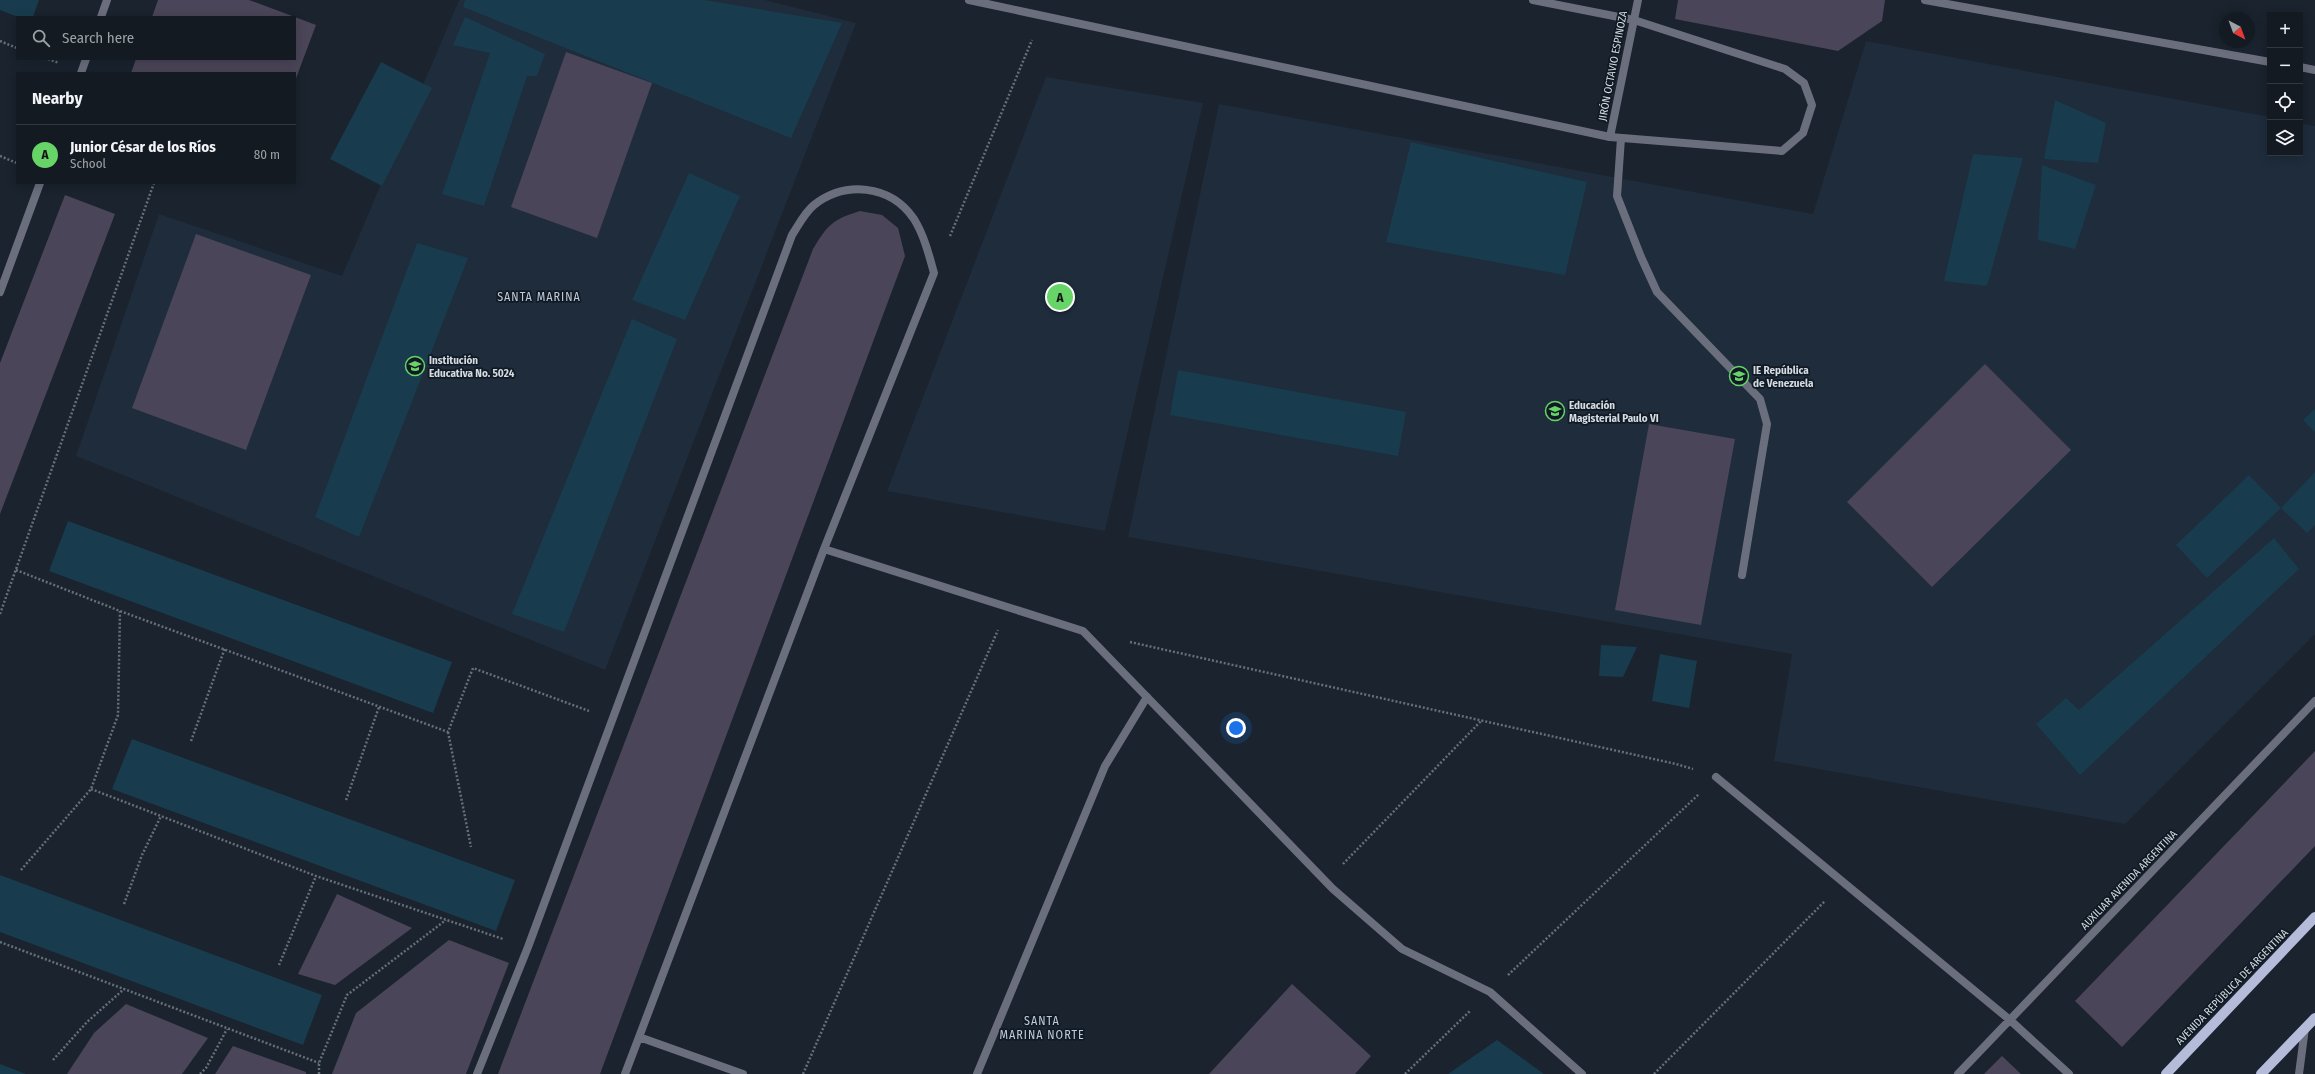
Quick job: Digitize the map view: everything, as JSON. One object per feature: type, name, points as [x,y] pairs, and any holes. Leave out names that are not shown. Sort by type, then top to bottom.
[{"type":"main road","name":"AVENIDA REPÚBLICA DE ARGENTINA","points":[[2166,1074],[2315,918]]},
{"type":"main road","points":[[2261,1074],[2315,1018]]},
{"type":"street","points":[[101,16],[107,0]]},
{"type":"street","points":[[969,0],[1610,137],[1782,151],[1803,133],[1812,105],[1804,83],[1785,69],[1634,20],[1533,0]]},
{"type":"street","name":"JIRÓN OCTAVIO ESPINOZA","points":[[1610,137],[1638,0]]},
{"type":"street","points":[[1925,0],[2267,61]]},
{"type":"street","points":[[81,72],[86,60]]},
{"type":"street","points":[[2303,68],[2315,70]]},
{"type":"street","points":[[1621,138],[1617,196],[1640,257],[1657,292],[1760,399],[1767,424],[1742,575]]},
{"type":"street","points":[[0,292],[40,184]]},
{"type":"street","points":[[477,1074],[528,947],[792,235],[812,206],[840,190],[868,188],[896,201],[913,218],[924,239],[934,273],[824,549],[625,1074]]},
{"type":"street","points":[[824,549],[1083,631],[1326,881],[1402,949],[1490,992],[1582,1074]]},
{"type":"street","points":[[977,1074],[1105,766],[1147,697]]},
{"type":"street","name":"AUXILIAR AVENIDA ARGENTINA","points":[[1958,1074],[2315,701]]},
{"type":"street","points":[[1716,778],[2010,1020],[2069,1074]]},
{"type":"street","points":[[2299,1074],[2306,1028]]},
{"type":"street","points":[[639,1037],[743,1074]]},
{"type":"path","points":[[934,273],[1042,16]]},
{"type":"path","points":[[0,41],[16,48]]},
{"type":"path","points":[[51,60],[59,63]]},
{"type":"path","points":[[0,156],[16,163]]},
{"type":"path","points":[[0,614],[154,184]]},
{"type":"path","points":[[16,570],[120,611],[225,648],[378,707],[448,732]]},
{"type":"path","points":[[803,1074],[1008,607]]},
{"type":"path","points":[[21,870],[91,789],[118,715],[120,611]]},
{"type":"path","points":[[1129,641],[1676,764],[1716,778],[1405,1074]]},
{"type":"path","points":[[191,741],[225,648]]},
{"type":"path","points":[[471,847],[448,732],[473,668],[613,720]]},
{"type":"path","points":[[346,800],[378,707]]},
{"type":"path","points":[[1326,881],[1481,720]]},
{"type":"path","points":[[91,789],[316,876],[528,947]]},
{"type":"path","points":[[124,904],[142,855],[161,816]]},
{"type":"path","points":[[279,965],[316,876]]},
{"type":"path","points":[[1654,1074],[1844,882]]},
{"type":"path","points":[[319,1074],[319,1063],[347,995],[446,920]]},
{"type":"path","points":[[0,942],[319,1063]]},
{"type":"path","points":[[53,1060],[87,1022],[124,989]]},
{"type":"path","points":[[200,1074],[206,1068],[227,1029]]},
{"type":"shaded area","points":[[158,0],[249,0],[292,16],[152,16]]},
{"type":"shaded area","name":"Institución Educativa No. 5024","points":[[459,0],[765,0],[856,23],[605,670],[76,456],[159,214],[342,276]]},
{"type":"shaded area","points":[[1678,0],[1885,0],[1882,21],[1838,51],[1675,19]]},
{"type":"shaded area","points":[[296,17],[316,25],[296,78],[296,72],[131,72],[136,60],[296,60]]},
{"type":"shaded area","name":"IE República de Venezuela","points":[[1866,41],[2267,116],[2267,156],[2303,156],[2303,124],[2315,126],[2315,634],[2125,824],[1774,761],[1792,654],[1128,537],[1219,104],[1813,214]]},
{"type":"shaded area","points":[[566,52],[652,83],[597,238],[511,207]]},
{"type":"shaded area","points":[[1046,77],[1203,103],[1105,531],[887,491]]},
{"type":"shaded area","points":[[65,195],[115,214],[0,514],[0,363]]},
{"type":"shaded area","points":[[860,211],[882,215],[898,228],[905,256],[600,1074],[498,1074],[813,249],[831,224],[843,217]]},
{"type":"shaded area","points":[[196,234],[311,275],[246,450],[132,408]]},
{"type":"shaded area","points":[[1985,364],[2071,450],[1932,587],[1847,502]]},
{"type":"shaded area","points":[[1649,424],[1735,439],[1701,625],[1615,610]]},
{"type":"shaded area","points":[[2315,751],[2315,846],[2122,1047],[2075,1001]]},
{"type":"shaded area","points":[[337,894],[412,928],[335,985],[298,974]]},
{"type":"shaded area","points":[[449,940],[509,963],[466,1074],[332,1074],[356,1013]]},
{"type":"shaded area","points":[[1292,984],[1371,1056],[1355,1074],[1209,1074]]},
{"type":"shaded area","points":[[126,1004],[208,1038],[182,1074],[67,1074],[94,1033]]},
{"type":"shaded area","points":[[233,1046],[306,1072],[306,1074],[215,1074]]},
{"type":"shaded area","points":[[2002,1056],[2021,1074],[1984,1074]]},
{"type":"building","points":[[0,0],[39,0],[33,16],[16,16],[0,10]]},
{"type":"building","points":[[465,0],[704,0],[842,23],[791,138],[463,7]]},
{"type":"building","points":[[465,17],[545,54],[537,76],[527,76],[484,206],[442,194],[490,53],[453,45]]},
{"type":"building","points":[[381,62],[432,88],[382,186],[330,159]]},
{"type":"building","points":[[2055,100],[2106,123],[2098,163],[2044,159]]},
{"type":"building","points":[[1411,142],[1587,182],[1565,275],[1386,242]]},
{"type":"building","points":[[1973,154],[2023,158],[1987,286],[1944,281]]},
{"type":"building","points":[[2042,165],[2096,185],[2075,249],[2038,240]]},
{"type":"building","points":[[689,173],[740,196],[685,320],[632,300]]},
{"type":"building","points":[[417,243],[468,258],[359,537],[315,517]]},
{"type":"building","points":[[632,319],[677,339],[564,632],[512,614]]},
{"type":"building","points":[[1178,370],[1406,412],[1398,456],[1170,415]]},
{"type":"building","points":[[2315,409],[2315,432],[2303,420]]},
{"type":"building","points":[[2315,472],[2315,525],[2307,533],[2281,508]]},
{"type":"building","points":[[2249,475],[2281,508],[2207,578],[2176,545]]},
{"type":"building","points":[[68,521],[452,662],[433,713],[49,571]]},
{"type":"building","points":[[2274,538],[2299,569],[2080,775],[2036,724],[2066,698],[2079,710]]},
{"type":"building","points":[[1601,645],[1637,647],[1623,677],[1599,676]]},
{"type":"building","points":[[1660,654],[1697,661],[1689,708],[1652,701]]},
{"type":"building","points":[[132,739],[515,880],[496,931],[112,789]]},
{"type":"building","points":[[0,875],[322,995],[303,1045],[0,932]]},
{"type":"building","points":[[1497,1040],[1544,1074],[1448,1074]]},
{"type":"building","points":[[0,1064],[26,1074],[0,1074]]},
{"type":"place","name":"Junior César de los Ríos","points":[[1060,297]]},
{"type":"place","name":"Institución Educativa No. 5024","points":[[415,366]]},
{"type":"place","name":"IE República de Venezuela","points":[[1739,376]]},
{"type":"place","name":"Educación Magisterial Paulo VI","points":[[1555,411]]},
{"type":"district","name":"SANTA MARINA","points":[[539,297]]},
{"type":"district","name":"SANTA MARINA NORTE","points":[[1042,1028]]}]
